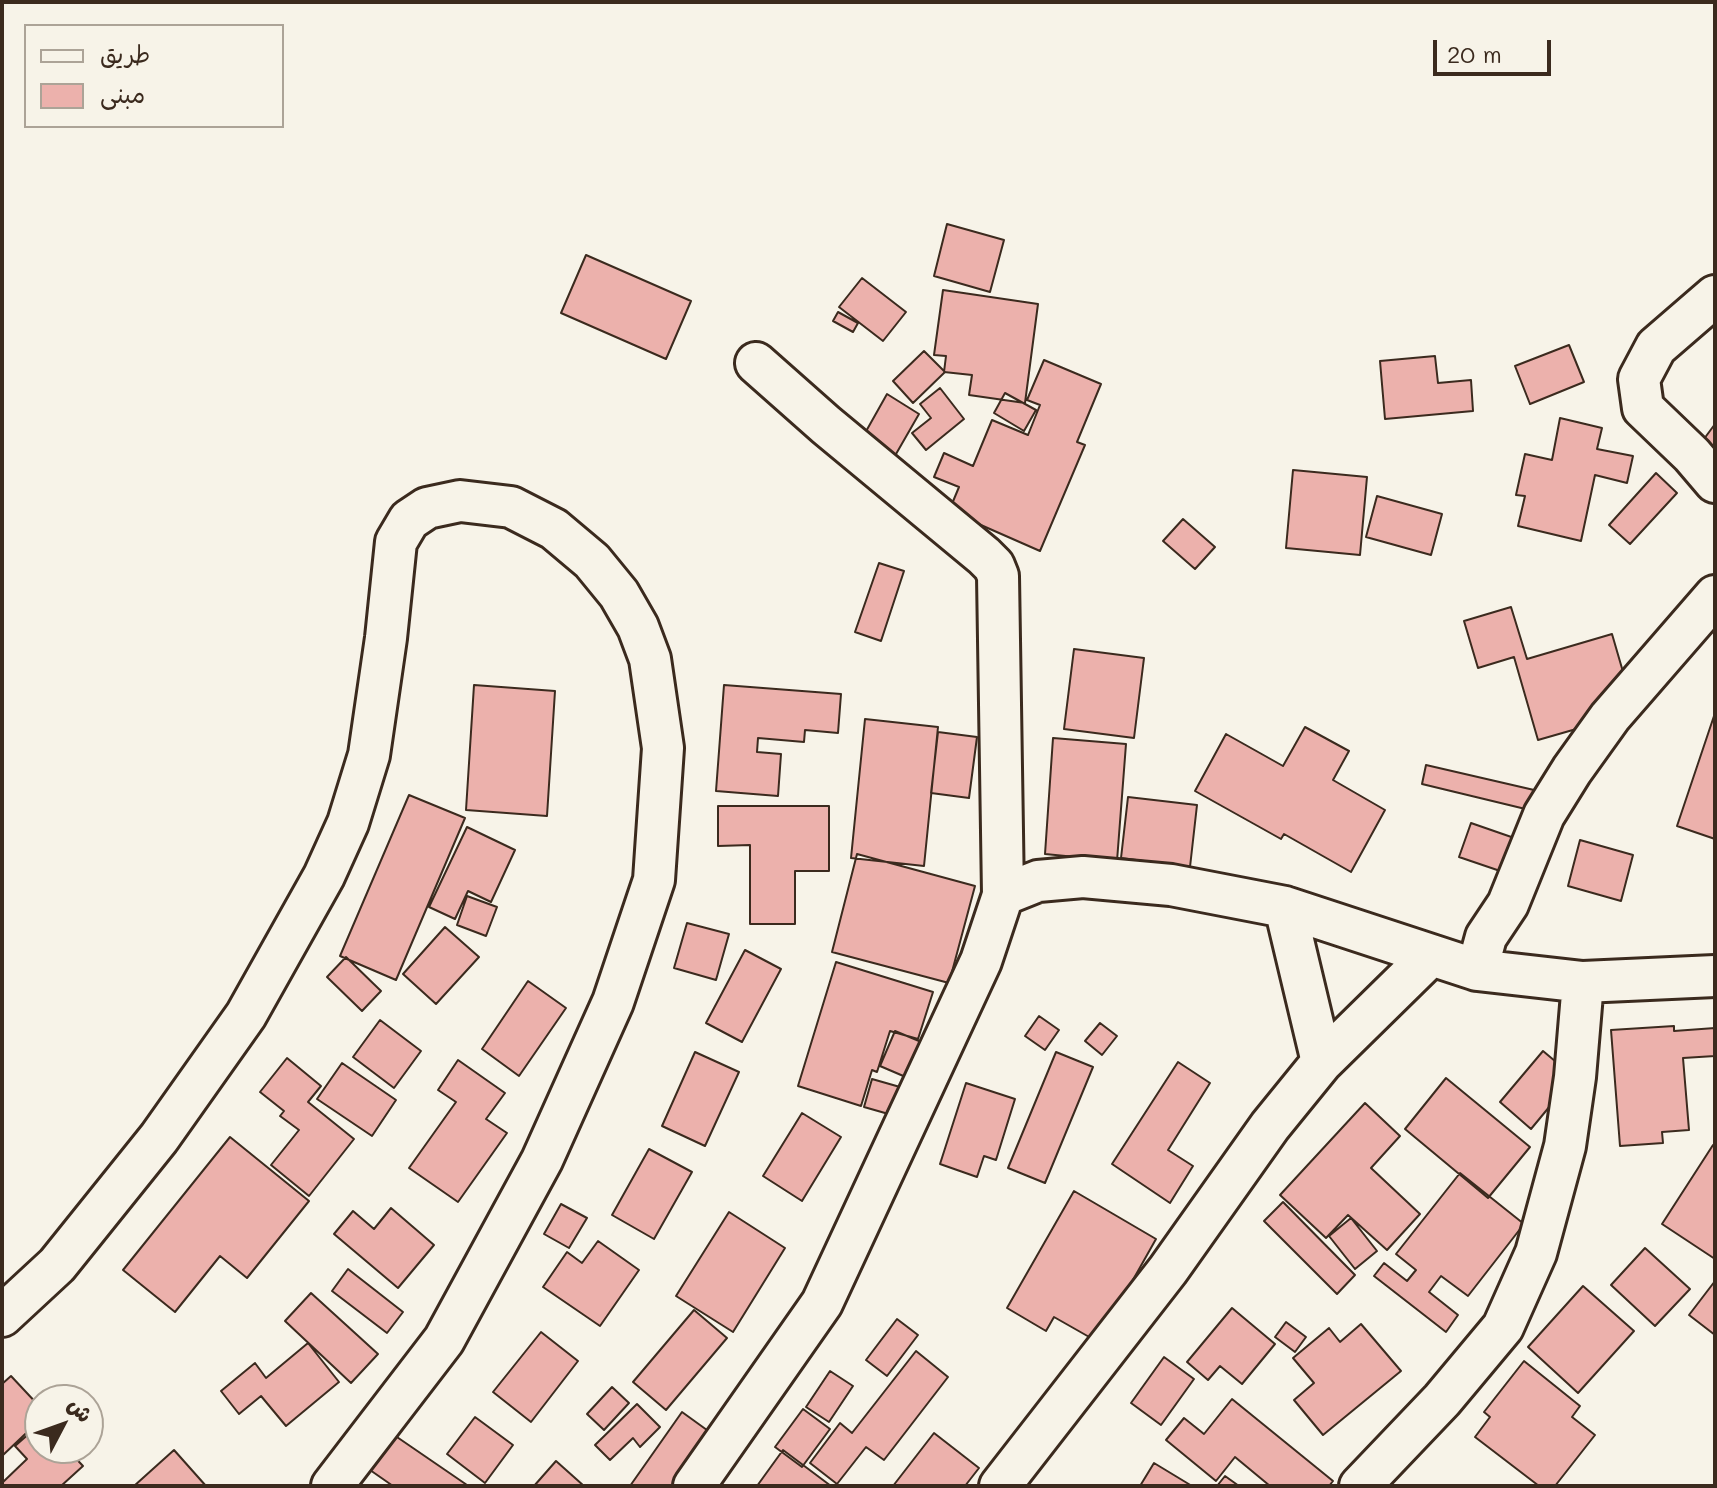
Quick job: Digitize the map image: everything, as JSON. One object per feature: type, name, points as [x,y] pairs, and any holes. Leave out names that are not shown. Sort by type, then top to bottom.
[{"type":"street","points":[[1715,296],[1656,347],[1639,379],[1643,408],[1715,482]]},
{"type":"street","points":[[694,1486],[822,1303],[981,961],[1003,895],[998,576],[994,566],[756,363]]},
{"type":"street","points":[[2,1316],[57,1265],[159,1138],[246,1015],[324,876],[348,823],[369,755],[396,542],[409,520],[427,508],[460,501],[511,507],[554,529],[592,561],[619,594],[638,627],[650,659],[663,748],[654,880],[613,1002],[542,1160],[444,1340],[332,1486]]},
{"type":"street","points":[[1477,970],[1486,937],[1508,904],[1544,815],[1572,770],[1610,717],[1715,596]]},
{"type":"street","points":[[1003,895],[1038,881],[1083,877],[1171,885],[1285,907],[1477,970],[1583,982],[1715,976]]},
{"type":"street","points":[[1285,907],[1322,1062]]},
{"type":"street","points":[[1000,1486],[1168,1270],[1270,1126],[1322,1062],[1431,955]]},
{"type":"street","points":[[1360,1486],[1442,1400],[1503,1327],[1536,1253],[1565,1146],[1575,1077],[1583,982]]},
{"type":"building","points":[[947,224],[1004,240],[990,292],[934,276]]},
{"type":"building","points":[[586,255],[691,301],[666,359],[561,313]]},
{"type":"building","points":[[862,278],[906,312],[883,341],[839,307]]},
{"type":"building","points":[[943,290],[1038,304],[1025,403],[969,395],[972,375],[944,372],[946,356],[934,355]]},
{"type":"building","points":[[838,312],[858,323],[853,332],[833,321]]},
{"type":"building","points":[[1569,345],[1584,382],[1530,404],[1515,366]]},
{"type":"building","points":[[924,351],[945,372],[913,403],[893,381]]},
{"type":"building","points":[[1435,356],[1438,383],[1471,380],[1473,411],[1385,419],[1380,361]]},
{"type":"building","points":[[1044,360],[1101,384],[1077,442],[1085,445],[1040,551],[949,511],[959,487],[934,477],[944,453],[973,466],[992,420],[1028,435],[1040,405],[1027,400]]},
{"type":"building","points":[[940,388],[964,419],[926,450],[912,433],[931,418],[920,404]]},
{"type":"building","points":[[1005,393],[1036,410],[1024,431],[994,413]]},
{"type":"building","points":[[887,394],[919,414],[892,461],[860,442]]},
{"type":"building","points":[[1560,418],[1602,428],[1597,449],[1633,456],[1627,483],[1595,475],[1581,541],[1518,526],[1525,496],[1516,495],[1525,454],[1552,460]]},
{"type":"building","points":[[1715,424],[1715,483],[1687,462]]},
{"type":"building","points":[[1293,470],[1367,477],[1360,555],[1286,548]]},
{"type":"building","points":[[1656,473],[1677,493],[1630,544],[1609,525]]},
{"type":"building","points":[[1377,496],[1442,514],[1431,555],[1366,537]]},
{"type":"building","points":[[1183,519],[1215,547],[1195,569],[1163,541]]},
{"type":"building","points":[[879,563],[904,571],[881,641],[855,632]]},
{"type":"building","points":[[1511,607],[1527,659],[1612,634],[1628,689],[1618,717],[1538,740],[1514,657],[1478,668],[1464,621]]},
{"type":"building","points":[[1074,649],[1144,658],[1134,738],[1064,729]]},
{"type":"building","points":[[474,685],[555,691],[547,816],[466,810]]},
{"type":"building","points":[[724,685],[841,694],[838,733],[805,730],[804,742],[758,738],[757,752],[781,754],[778,796],[716,791]]},
{"type":"building","points":[[1715,713],[1715,839],[1677,826]]},
{"type":"building","points":[[865,719],[938,727],[924,866],[851,858]]},
{"type":"building","points":[[1305,727],[1349,751],[1333,780],[1385,810],[1351,872],[1284,834],[1281,839],[1195,791],[1226,734],[1283,766]]},
{"type":"building","points":[[938,732],[977,737],[969,798],[931,793]]},
{"type":"building","points":[[1053,738],[1126,744],[1117,861],[1045,854]]},
{"type":"building","points":[[1426,765],[1547,793],[1542,813],[1422,784]]},
{"type":"building","points":[[409,795],[465,818],[396,980],[340,956]]},
{"type":"building","points":[[1128,797],[1197,805],[1190,867],[1121,858]]},
{"type":"building","points":[[718,806],[829,806],[829,871],[795,871],[795,924],[750,924],[750,845],[718,846]]},
{"type":"building","points":[[1471,823],[1520,840],[1509,874],[1459,857]]},
{"type":"building","points":[[467,827],[515,850],[491,902],[468,891],[455,919],[429,907]]},
{"type":"building","points":[[1580,840],[1633,855],[1621,901],[1568,886]]},
{"type":"building","points":[[857,854],[975,886],[949,983],[832,952]]},
{"type":"building","points":[[467,896],[497,907],[486,936],[457,925]]},
{"type":"building","points":[[687,923],[729,934],[716,980],[674,968]]},
{"type":"building","points":[[445,927],[479,957],[436,1004],[403,974]]},
{"type":"building","points":[[745,950],[781,969],[742,1042],[706,1023]]},
{"type":"building","points":[[346,957],[381,991],[362,1011],[327,977]]},
{"type":"building","points":[[836,962],[933,992],[918,1039],[890,1031],[877,1072],[872,1070],[861,1106],[798,1086]]},
{"type":"building","points":[[528,981],[566,1008],[519,1076],[482,1049]]},
{"type":"building","points":[[1039,1016],[1059,1030],[1045,1050],[1025,1036]]},
{"type":"building","points":[[380,1020],[421,1051],[394,1088],[353,1057]]},
{"type":"building","points":[[1100,1023],[1117,1036],[1102,1055],[1085,1041]]},
{"type":"building","points":[[1674,1026],[1674,1031],[1715,1028],[1715,1056],[1683,1058],[1689,1130],[1662,1132],[1663,1143],[1620,1146],[1611,1030]]},
{"type":"building","points":[[895,1031],[931,1046],[915,1081],[880,1066]]},
{"type":"building","points":[[1543,1051],[1574,1077],[1531,1129],[1500,1102]]},
{"type":"building","points":[[695,1052],[739,1072],[705,1146],[662,1126]]},
{"type":"building","points":[[1056,1052],[1093,1067],[1045,1183],[1008,1168]]},
{"type":"building","points":[[287,1058],[321,1086],[308,1102],[354,1139],[309,1196],[271,1165],[299,1130],[280,1116],[284,1111],[260,1092]]},
{"type":"building","points":[[458,1060],[505,1093],[486,1119],[507,1133],[458,1202],[409,1168],[456,1102],[438,1090]]},
{"type":"building","points":[[1178,1062],[1210,1083],[1168,1150],[1193,1166],[1170,1203],[1112,1164]]},
{"type":"building","points":[[342,1063],[396,1100],[372,1136],[317,1099]]},
{"type":"building","points":[[1446,1078],[1530,1147],[1488,1198],[1405,1129]]},
{"type":"building","points":[[872,1079],[907,1089],[899,1117],[864,1107]]},
{"type":"building","points":[[966,1083],[1015,1099],[996,1160],[984,1156],[977,1177],[940,1164]]},
{"type":"building","points":[[1365,1103],[1400,1136],[1371,1168],[1420,1214],[1387,1250],[1348,1215],[1326,1238],[1280,1195]]},
{"type":"building","points":[[802,1113],[841,1137],[802,1201],[763,1176]]},
{"type":"building","points":[[230,1137],[309,1201],[247,1278],[220,1256],[175,1312],[123,1270]]},
{"type":"building","points":[[1715,1146],[1715,1259],[1662,1224]]},
{"type":"building","points":[[649,1149],[692,1172],[654,1239],[612,1215]]},
{"type":"building","points":[[1460,1173],[1524,1224],[1468,1296],[1441,1276],[1429,1292],[1458,1315],[1446,1332],[1374,1276],[1384,1263],[1407,1281],[1416,1270],[1396,1254]]},
{"type":"building","points":[[1074,1191],[1156,1239],[1098,1342],[1054,1317],[1046,1331],[1007,1308]]},
{"type":"building","points":[[1283,1202],[1355,1275],[1337,1294],[1264,1221]]},
{"type":"building","points":[[561,1204],[587,1218],[569,1248],[544,1234]]},
{"type":"building","points":[[391,1208],[434,1245],[398,1288],[334,1234],[353,1211],[374,1229]]},
{"type":"building","points":[[729,1212],[785,1248],[733,1332],[676,1296]]},
{"type":"building","points":[[1351,1218],[1377,1251],[1355,1269],[1329,1236]]},
{"type":"building","points":[[598,1241],[639,1270],[600,1326],[543,1287],[567,1252],[582,1263]]},
{"type":"building","points":[[1645,1248],[1690,1289],[1655,1326],[1611,1285]]},
{"type":"building","points":[[348,1269],[403,1312],[387,1333],[332,1291]]},
{"type":"building","points":[[1715,1281],[1715,1335],[1689,1315]]},
{"type":"building","points":[[1583,1286],[1634,1331],[1578,1393],[1528,1347]]},
{"type":"building","points":[[311,1293],[378,1354],[351,1383],[285,1321]]},
{"type":"building","points":[[1232,1308],[1275,1344],[1242,1384],[1220,1366],[1208,1380],[1187,1362]]},
{"type":"building","points":[[694,1310],[727,1338],[666,1410],[633,1382]]},
{"type":"building","points":[[897,1319],[918,1335],[887,1376],[866,1360]]},
{"type":"building","points":[[1286,1322],[1306,1337],[1295,1352],[1275,1337]]},
{"type":"building","points":[[1361,1324],[1401,1371],[1323,1435],[1294,1400],[1314,1383],[1293,1358],[1329,1328],[1340,1342]]},
{"type":"building","points":[[541,1332],[578,1361],[531,1422],[493,1392]]},
{"type":"building","points":[[308,1343],[339,1382],[286,1426],[261,1396],[239,1414],[221,1391],[255,1363],[266,1378]]},
{"type":"building","points":[[916,1351],[948,1377],[884,1460],[866,1447],[837,1484],[810,1463],[840,1423],[852,1433]]},
{"type":"building","points":[[1164,1357],[1194,1379],[1161,1425],[1131,1403]]},
{"type":"building","points":[[1524,1361],[1580,1406],[1572,1417],[1595,1435],[1555,1486],[1539,1486],[1475,1437],[1490,1417],[1484,1412]]},
{"type":"building","points":[[830,1371],[853,1386],[829,1422],[806,1407]]},
{"type":"building","points":[[11,1376],[24,1390],[24,1435],[2,1456],[2,1384]]},
{"type":"building","points":[[612,1387],[629,1403],[604,1430],[587,1414]]},
{"type":"building","points":[[1232,1399],[1333,1481],[1329,1486],[1270,1486],[1235,1457],[1216,1481],[1166,1440],[1184,1418],[1204,1434]]},
{"type":"building","points":[[637,1404],[660,1427],[640,1447],[633,1438],[610,1460],[595,1445]]},
{"type":"building","points":[[803,1409],[830,1429],[802,1467],[775,1447]]},
{"type":"building","points":[[682,1412],[718,1438],[684,1486],[630,1486]]},
{"type":"building","points":[[475,1417],[513,1445],[485,1483],[447,1454]]},
{"type":"building","points":[[934,1433],[979,1468],[965,1486],[893,1486]]},
{"type":"building","points":[[394,1435],[467,1485],[393,1486],[370,1470]]},
{"type":"building","points":[[24,1438],[24,1456],[15,1446]]},
{"type":"building","points":[[174,1450],[206,1486],[134,1486]]},
{"type":"building","points":[[783,1450],[831,1486],[757,1486]]},
{"type":"building","points":[[556,1461],[584,1486],[534,1486]]},
{"type":"building","points":[[24,1462],[83,1466],[61,1486],[2,1486]]},
{"type":"building","points":[[1154,1463],[1192,1486],[1140,1486]]},
{"type":"building","points":[[1225,1476],[1239,1486],[1217,1486]]}]
